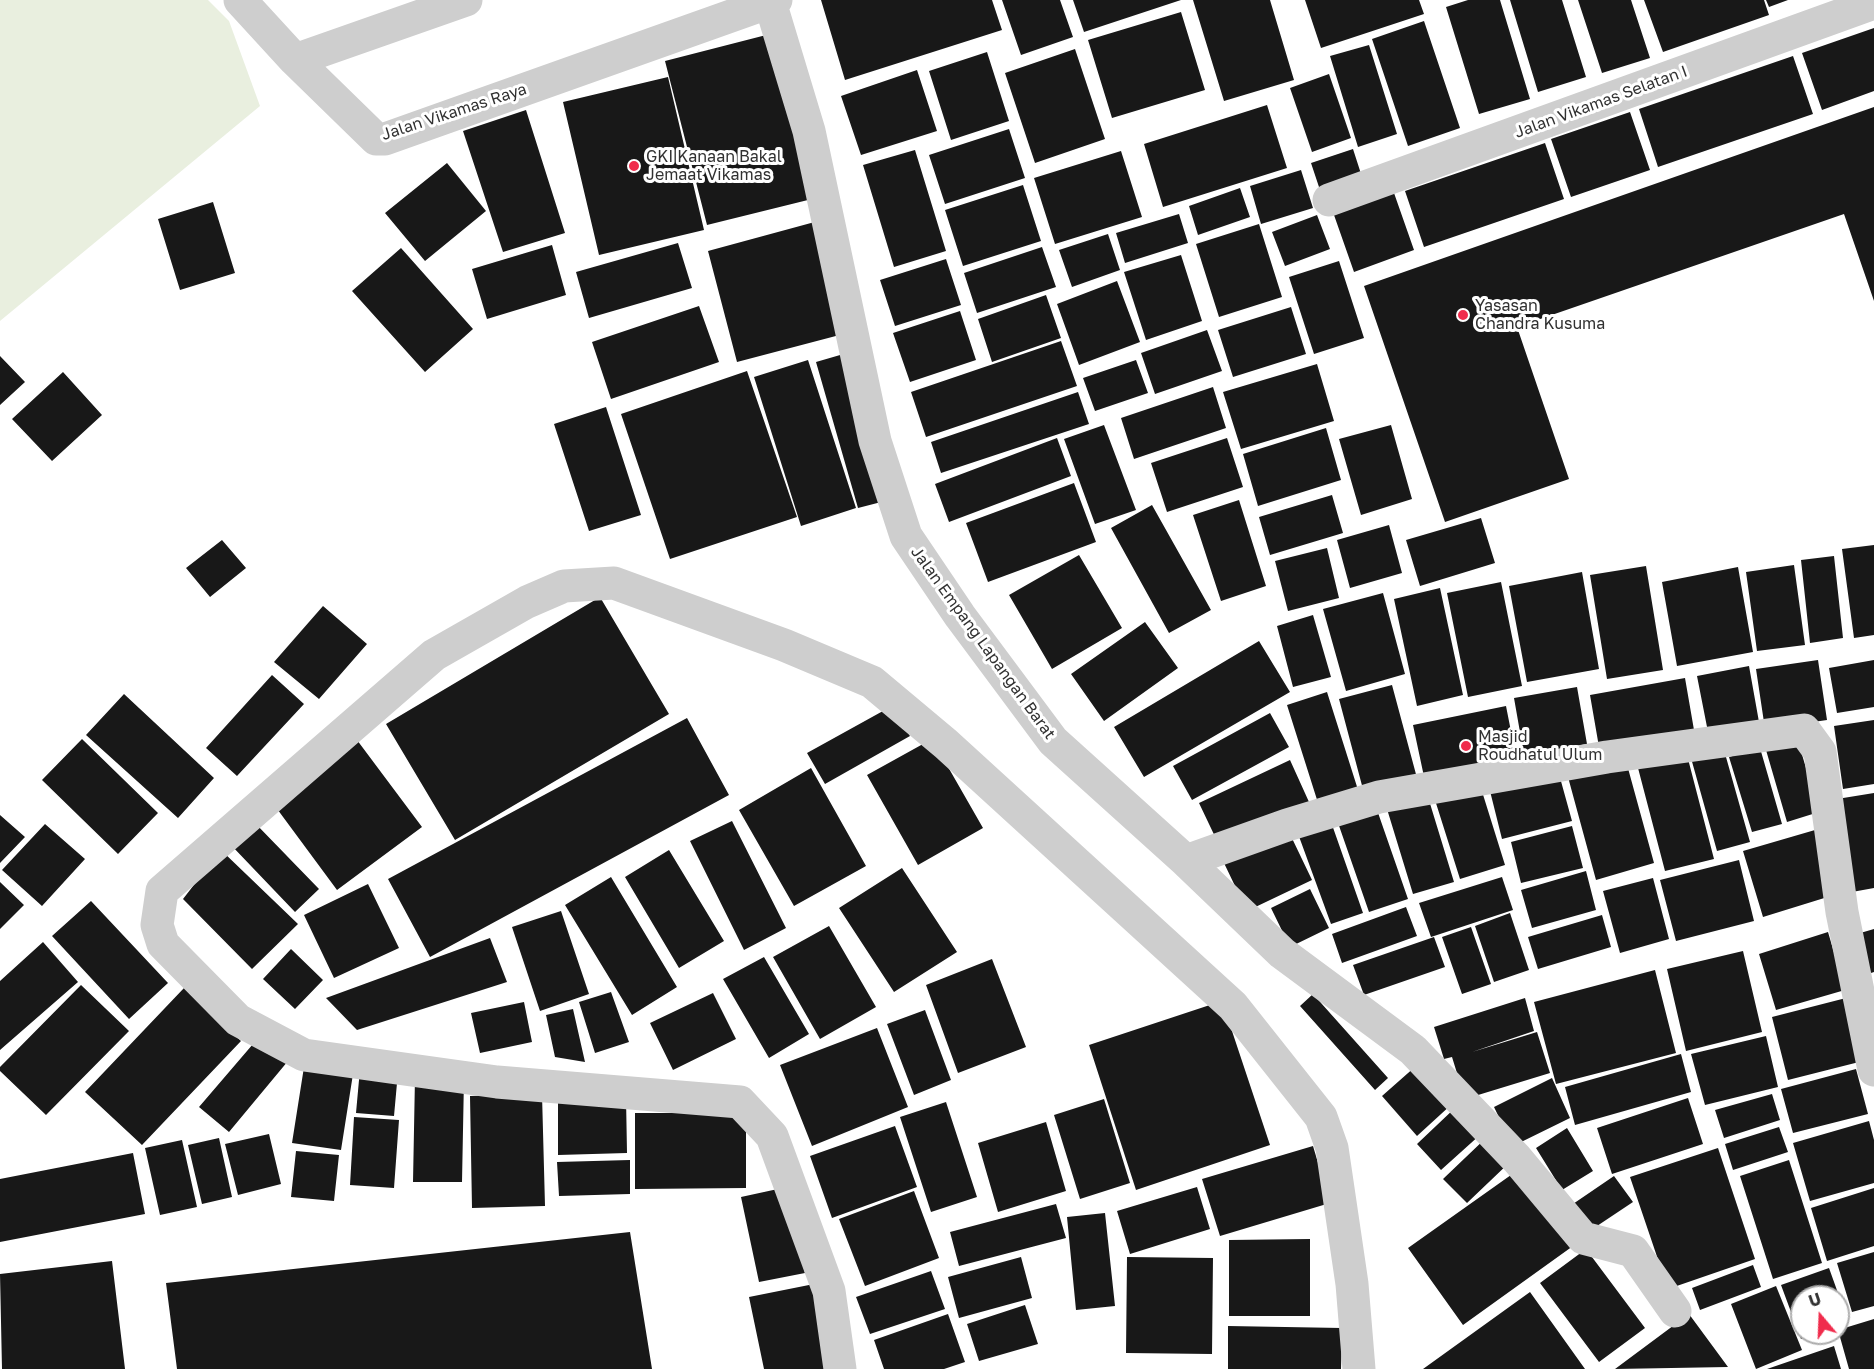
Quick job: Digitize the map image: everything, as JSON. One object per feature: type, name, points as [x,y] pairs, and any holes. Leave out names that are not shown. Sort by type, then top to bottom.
[{"type":"street","name":"Jalan Vikamas Raya","points":[[240,0],[301,67],[376,140],[385,139],[773,1]]},
{"type":"street","points":[[301,67],[465,0]]},
{"type":"street","name":"Jalan Empang Lapangan Barat","points":[[773,1],[809,131],[875,441],[906,536],[960,616],[1053,741],[1186,861],[1282,953],[1413,1050],[1517,1159],[1583,1238],[1633,1251],[1675,1311]]},
{"type":"street","name":"Jalan Vikamas Selatan I","points":[[1329,200],[1874,3]]},
{"type":"street","points":[[840,1369],[829,1291],[772,1136],[740,1102],[496,1082],[304,1055],[238,1020],[163,944],[157,925],[162,891],[434,655],[527,602],[564,586],[614,583],[784,645],[872,682],[946,744],[1233,1006],[1321,1117],[1332,1148],[1352,1284],[1359,1369]]},
{"type":"street","points":[[1186,861],[1287,825],[1379,797],[1607,757],[1804,730],[1820,752],[1842,912],[1874,1070]]},
{"type":"green space","points":[[0,0],[208,0],[229,21],[260,106],[0,321]]},
{"type":"building","points":[[821,0],[992,0],[1002,30],[845,80]]},
{"type":"building","points":[[1002,0],[1060,0],[1073,37],[1021,55]]},
{"type":"building","points":[[1073,0],[1181,0],[1084,32]]},
{"type":"building","points":[[1193,0],[1270,0],[1294,80],[1224,101]]},
{"type":"building","points":[[1305,0],[1419,0],[1424,14],[1321,48]]},
{"type":"building","points":[[1468,0],[1500,0],[1530,99],[1479,114],[1446,7]]},
{"type":"building","points":[[1510,0],[1562,0],[1586,77],[1538,92]]},
{"type":"building","points":[[1578,0],[1631,0],[1650,58],[1602,73]]},
{"type":"building","points":[[1644,0],[1764,0],[1769,15],[1663,52]]},
{"type":"building","points":[[1766,0],[1788,0],[1769,7]]},
{"type":"building","points":[[1181,12],[1205,90],[1112,118],[1088,40]]},
{"type":"building","points":[[1424,21],[1460,128],[1408,146],[1372,39]]},
{"type":"building","points":[[1874,28],[1874,91],[1822,110],[1802,53]]},
{"type":"building","points":[[774,33],[816,198],[707,225],[665,61]]},
{"type":"building","points":[[1369,45],[1397,134],[1358,147],[1330,56]]},
{"type":"building","points":[[1075,49],[1105,139],[1035,163],[1005,73]]},
{"type":"building","points":[[987,52],[1009,121],[951,140],[929,71]]},
{"type":"building","points":[[1793,56],[1813,114],[1658,167],[1639,109]]},
{"type":"building","points":[[917,70],[937,131],[861,155],[841,96]]},
{"type":"building","points":[[1329,74],[1351,138],[1312,152],[1290,88]]},
{"type":"building","name":"GKI Kanaan Bakal Jemaat Vikamas","points":[[668,77],[704,230],[599,255],[563,102]]},
{"type":"building","points":[[1267,105],[1287,168],[1163,207],[1144,144]]},
{"type":"building","name":"Yasasan Chandra Kusuma","points":[[1874,107],[1874,301],[1844,214],[1517,327],[1569,479],[1445,522],[1364,286]]},
{"type":"building","points":[[526,110],[565,233],[503,252],[463,131]]},
{"type":"building","points":[[1630,112],[1650,170],[1571,197],[1551,139]]},
{"type":"building","points":[[1009,129],[1025,178],[945,204],[929,155]]},
{"type":"building","points":[[1545,143],[1564,199],[1424,247],[1405,191]]},
{"type":"building","points":[[1353,149],[1363,180],[1321,193],[1311,163]]},
{"type":"building","points":[[915,150],[946,251],[894,267],[863,165]]},
{"type":"building","points":[[1121,151],[1142,217],[1055,244],[1034,178]]},
{"type":"building","points":[[447,163],[486,211],[425,261],[385,213]]},
{"type":"building","points":[[1301,170],[1313,208],[1261,224],[1250,186]]},
{"type":"building","points":[[1023,185],[1041,241],[963,266],[945,210]]},
{"type":"building","points":[[1240,188],[1250,217],[1198,235],[1189,206]]},
{"type":"building","points":[[1394,193],[1414,250],[1354,272],[1334,215]]},
{"type":"building","points":[[213,202],[235,273],[180,290],[158,219]]},
{"type":"building","points":[[1179,214],[1188,243],[1125,263],[1116,233]]},
{"type":"building","points":[[1317,215],[1330,249],[1285,266],[1272,232]]},
{"type":"building","points":[[822,220],[851,332],[737,362],[708,251]]},
{"type":"building","points":[[1259,224],[1282,297],[1219,317],[1196,244]]},
{"type":"building","points":[[1108,234],[1120,270],[1072,287],[1059,250]]},
{"type":"building","points":[[678,243],[692,288],[589,318],[576,272]]},
{"type":"building","points":[[552,245],[566,295],[487,319],[472,269]]},
{"type":"building","points":[[1042,247],[1056,287],[977,313],[964,273]]},
{"type":"building","points":[[401,248],[473,329],[425,372],[352,291]]},
{"type":"building","points":[[1181,255],[1202,321],[1146,340],[1124,272]]},
{"type":"building","points":[[946,259],[961,305],[895,326],[880,280]]},
{"type":"building","points":[[1339,261],[1364,338],[1314,354],[1289,277]]},
{"type":"building","points":[[1117,281],[1140,342],[1079,365],[1057,304]]},
{"type":"building","points":[[1046,295],[1061,338],[992,362],[978,319]]},
{"type":"building","points":[[699,306],[719,362],[611,399],[592,342]]},
{"type":"building","points":[[1291,307],[1306,354],[1233,377],[1218,330]]},
{"type":"building","points":[[960,311],[976,360],[910,382],[893,333]]},
{"type":"building","points":[[1207,330],[1222,371],[1155,394],[1141,353]]},
{"type":"building","points":[[1061,341],[1077,386],[926,437],[911,392]]},
{"type":"building","points":[[847,353],[889,500],[858,508],[816,362]]},
{"type":"building","points":[[0,356],[25,382],[0,405]]},
{"type":"building","points":[[808,360],[856,508],[801,526],[754,377]]},
{"type":"building","points":[[1136,360],[1148,393],[1095,411],[1083,378]]},
{"type":"building","points":[[1317,364],[1334,421],[1241,449],[1223,392]]},
{"type":"building","points":[[747,371],[797,517],[670,559],[621,414]]},
{"type":"building","points":[[63,372],[102,415],[52,461],[12,419]]},
{"type":"building","points":[[1213,387],[1226,428],[1134,459],[1121,418]]},
{"type":"building","points":[[1078,392],[1089,424],[941,473],[931,442]]},
{"type":"building","points":[[606,407],[641,515],[589,531],[554,424]]},
{"type":"building","points":[[1104,425],[1136,510],[1095,524],[1064,439]]},
{"type":"building","points":[[1391,425],[1412,499],[1361,515],[1339,439]]},
{"type":"building","points":[[1326,428],[1341,480],[1258,506],[1243,454]]},
{"type":"building","points":[[1057,438],[1071,476],[949,522],[935,484]]},
{"type":"building","points":[[1227,438],[1243,487],[1167,512],[1151,463]]},
{"type":"building","points":[[1074,483],[1096,542],[988,582],[966,523]]},
{"type":"building","points":[[1332,495],[1343,533],[1270,555],[1259,517]]},
{"type":"building","points":[[1239,500],[1266,586],[1221,601],[1193,515]]},
{"type":"building","points":[[1152,505],[1211,610],[1169,633],[1111,528]]},
{"type":"building","points":[[1481,518],[1495,563],[1420,586],[1406,540]]},
{"type":"building","points":[[1389,525],[1402,573],[1350,588],[1337,540]]},
{"type":"building","points":[[222,540],[246,568],[210,597],[186,568]]},
{"type":"building","points":[[1874,545],[1874,635],[1854,638],[1842,549]]},
{"type":"building","points":[[1327,548],[1339,598],[1288,611],[1275,561]]},
{"type":"building","points":[[1079,555],[1122,628],[1052,669],[1009,595]]},
{"type":"building","points":[[1834,556],[1843,638],[1810,643],[1801,560]]},
{"type":"building","points":[[1794,565],[1805,645],[1757,651],[1746,572]]},
{"type":"building","points":[[1646,566],[1663,670],[1607,679],[1590,575]]},
{"type":"building","points":[[1738,567],[1753,652],[1677,666],[1662,582]]},
{"type":"building","points":[[1582,572],[1599,669],[1527,682],[1509,586]]},
{"type":"building","points":[[1501,582],[1522,686],[1468,697],[1447,593]]},
{"type":"building","points":[[1440,588],[1463,695],[1417,706],[1394,599]]},
{"type":"building","points":[[1383,593],[1405,674],[1346,691],[1323,609]]},
{"type":"building","points":[[600,597],[669,714],[455,840],[386,724]]},
{"type":"building","points":[[323,606],[367,644],[319,699],[274,662]]},
{"type":"building","points":[[1313,615],[1331,677],[1293,687],[1277,626]]},
{"type":"building","points":[[1145,622],[1178,668],[1104,721],[1071,674]]},
{"type":"building","points":[[1259,641],[1290,692],[1144,777],[1114,727]]},
{"type":"building","points":[[1818,660],[1827,720],[1765,729],[1756,669]]},
{"type":"building","points":[[1874,660],[1874,707],[1837,713],[1829,668]]},
{"type":"building","points":[[1749,666],[1759,722],[1708,732],[1697,676]]},
{"type":"building","points":[[272,675],[304,704],[237,776],[206,748]]},
{"type":"building","points":[[1685,678],[1694,730],[1599,747],[1590,695]]},
{"type":"building","points":[[1392,685],[1417,778],[1364,793],[1339,699]]},
{"type":"building","points":[[1577,687],[1587,744],[1524,755],[1514,698]]},
{"type":"building","points":[[1327,692],[1359,793],[1319,806],[1287,705]]},
{"type":"building","points":[[124,694],[214,778],[178,818],[86,735]]},
{"type":"building","points":[[892,706],[910,736],[825,784],[807,753]]},
{"type":"building","name":"Masjid Roudhatul Ulum","points":[[1506,706],[1518,767],[1426,786],[1413,725]]},
{"type":"building","points":[[1270,713],[1289,747],[1192,800],[1173,766]]},
{"type":"building","points":[[687,718],[729,795],[430,957],[388,879]]},
{"type":"building","points":[[1874,720],[1874,784],[1843,789],[1834,726]]},
{"type":"building","points":[[82,739],[158,813],[118,854],[42,780]]},
{"type":"building","points":[[932,739],[983,828],[918,865],[867,775]]},
{"type":"building","points":[[357,740],[422,827],[337,890],[272,802]]},
{"type":"building","points":[[1798,741],[1819,812],[1787,822],[1766,750]]},
{"type":"building","points":[[1760,748],[1782,824],[1752,832],[1729,757]]},
{"type":"building","points":[[1724,750],[1750,842],[1717,851],[1691,758]]},
{"type":"building","points":[[1687,755],[1714,859],[1665,871],[1638,768]]},
{"type":"building","points":[[1290,760],[1309,802],[1219,845],[1199,803]]},
{"type":"building","points":[[1626,761],[1654,863],[1596,880],[1568,777]]},
{"type":"building","points":[[811,768],[866,866],[794,906],[739,810]]},
{"type":"building","points":[[1559,774],[1572,821],[1502,839],[1490,791]]},
{"type":"building","points":[[1480,785],[1505,865],[1460,879],[1435,800]]},
{"type":"building","points":[[1874,793],[1874,888],[1852,892],[1837,799]]},
{"type":"building","points":[[1428,797],[1454,882],[1413,894],[1387,809]]},
{"type":"building","points":[[1376,807],[1408,899],[1369,912],[1337,820]]},
{"type":"building","points":[[0,815],[25,837],[0,863]]},
{"type":"building","points":[[1330,819],[1363,913],[1331,924],[1297,831]]},
{"type":"building","points":[[732,821],[786,928],[744,950],[690,841]]},
{"type":"building","points":[[254,822],[319,889],[295,912],[230,844]]},
{"type":"building","points":[[45,824],[85,859],[42,906],[2,870]]},
{"type":"building","points":[[1572,826],[1583,868],[1521,883],[1511,842]]},
{"type":"building","points":[[1815,830],[1834,895],[1763,917],[1743,851]]},
{"type":"building","points":[[1289,832],[1312,880],[1247,911],[1224,863]]},
{"type":"building","points":[[221,850],[298,924],[252,969],[183,899]]},
{"type":"building","points":[[669,850],[724,941],[679,968],[625,877]]},
{"type":"building","points":[[1739,860],[1754,921],[1676,941],[1660,880]]},
{"type":"building","points":[[902,868],[957,952],[894,992],[839,908]]},
{"type":"building","points":[[1586,871],[1596,910],[1532,928],[1521,890]]},
{"type":"building","points":[[611,877],[677,987],[632,1015],[565,905]]},
{"type":"building","points":[[1502,877],[1513,910],[1431,937],[1419,903]]},
{"type":"building","points":[[1653,878],[1669,939],[1620,953],[1603,891]]},
{"type":"building","points":[[0,882],[24,905],[0,929]]},
{"type":"building","points":[[368,884],[399,948],[334,978],[304,915]]},
{"type":"building","points":[[1310,889],[1329,928],[1290,947],[1271,908]]},
{"type":"building","points":[[91,901],[168,983],[129,1019],[52,936]]},
{"type":"building","points":[[1406,907],[1417,936],[1342,963],[1332,934]]},
{"type":"building","points":[[561,911],[589,994],[540,1011],[512,927]]},
{"type":"building","points":[[1510,913],[1529,970],[1494,982],[1475,926]]},
{"type":"building","points":[[1602,915],[1611,947],[1538,969],[1528,937]]},
{"type":"building","points":[[829,926],[876,1007],[820,1039],[773,957]]},
{"type":"building","points":[[1471,927],[1491,984],[1462,994],[1442,937]]},
{"type":"building","points":[[1874,929],[1874,972],[1862,976],[1850,936]]},
{"type":"building","points":[[1828,932],[1845,990],[1776,1010],[1759,954]]},
{"type":"building","points":[[1434,937],[1445,967],[1364,995],[1353,965]]},
{"type":"building","points":[[490,938],[507,982],[357,1030],[326,998]]},
{"type":"building","points":[[43,942],[78,982],[0,1050],[0,981]]},
{"type":"building","points":[[291,949],[323,980],[295,1009],[263,979]]},
{"type":"building","points":[[1743,951],[1762,1032],[1686,1051],[1667,969]]},
{"type":"building","points":[[764,957],[809,1034],[769,1058],[723,979]]},
{"type":"building","points":[[992,959],[1026,1047],[958,1073],[926,985]]},
{"type":"building","points":[[1655,970],[1676,1053],[1556,1084],[1534,1002]]},
{"type":"building","points":[[81,985],[129,1031],[46,1115],[0,1071],[0,1067]]},
{"type":"building","points":[[184,988],[241,1041],[142,1145],[85,1092]]},
{"type":"building","points":[[611,992],[629,1042],[595,1053],[579,1002]]},
{"type":"building","points":[[713,993],[736,1039],[673,1070],[650,1023]]},
{"type":"building","points":[[1313,994],[1388,1078],[1375,1090],[1300,1006]]},
{"type":"building","points":[[1525,998],[1534,1031],[1472,1052],[1537,1032],[1550,1073],[1465,1099],[1452,1057],[1444,1059],[1434,1027]]},
{"type":"building","points":[[1846,998],[1863,1061],[1788,1080],[1772,1017]]},
{"type":"building","points":[[1222,1001],[1270,1145],[1136,1190],[1089,1045]]},
{"type":"building","points":[[524,1002],[532,1042],[480,1053],[471,1013]]},
{"type":"building","points":[[573,1009],[585,1062],[555,1057],[546,1015]]},
{"type":"building","points":[[925,1010],[951,1080],[914,1095],[887,1024]]},
{"type":"building","points":[[877,1028],[908,1107],[812,1146],[780,1065]]},
{"type":"building","points":[[1766,1036],[1778,1087],[1705,1105],[1691,1054]]},
{"type":"building","points":[[259,1037],[288,1061],[229,1132],[199,1107]]},
{"type":"building","points":[[1681,1054],[1691,1092],[1575,1125],[1565,1087]]},
{"type":"building","points":[[1416,1066],[1452,1104],[1417,1136],[1382,1096]]},
{"type":"building","points":[[304,1067],[353,1074],[341,1150],[292,1143]]},
{"type":"building","points":[[360,1069],[398,1072],[394,1116],[356,1113]]},
{"type":"building","points":[[1856,1069],[1868,1114],[1793,1133],[1781,1089]]},
{"type":"building","points":[[415,1077],[464,1078],[462,1182],[413,1182]]},
{"type":"building","points":[[1552,1078],[1570,1118],[1513,1146],[1494,1107]]},
{"type":"building","points":[[542,1094],[545,1206],[472,1208],[470,1096]]},
{"type":"building","points":[[1772,1094],[1780,1120],[1724,1138],[1715,1110]]},
{"type":"building","points":[[626,1097],[627,1153],[558,1155],[558,1098]]},
{"type":"building","points":[[1688,1098],[1703,1144],[1612,1174],[1597,1128]]},
{"type":"building","points":[[1104,1099],[1130,1183],[1080,1199],[1054,1115]]},
{"type":"building","points":[[946,1102],[977,1197],[931,1212],[900,1117]]},
{"type":"building","points":[[1456,1107],[1481,1134],[1441,1170],[1417,1144]]},
{"type":"building","points":[[635,1113],[746,1113],[746,1188],[635,1189]]},
{"type":"building","points":[[354,1117],[399,1120],[394,1188],[350,1185]]},
{"type":"building","points":[[1869,1121],[1874,1140],[1874,1183],[1810,1201],[1793,1143]]},
{"type":"building","points":[[1046,1122],[1066,1191],[998,1212],[978,1143]]},
{"type":"building","points":[[895,1126],[917,1187],[832,1218],[810,1156]]},
{"type":"building","points":[[1779,1127],[1788,1152],[1733,1170],[1725,1144]]},
{"type":"building","points":[[1567,1128],[1593,1171],[1562,1190],[1536,1148]]},
{"type":"building","points":[[269,1134],[281,1184],[238,1195],[225,1144]]},
{"type":"building","points":[[1488,1136],[1511,1161],[1467,1203],[1443,1179]]},
{"type":"building","points":[[219,1138],[232,1197],[202,1204],[188,1145]]},
{"type":"building","points":[[182,1140],[197,1207],[160,1215],[145,1148]]},
{"type":"building","points":[[1313,1146],[1330,1203],[1220,1236],[1202,1179]]},
{"type":"building","points":[[1718,1148],[1755,1259],[1668,1289],[1630,1177]]},
{"type":"building","points":[[296,1151],[339,1155],[334,1201],[291,1197]]},
{"type":"building","points":[[133,1153],[145,1214],[0,1242],[0,1179]]},
{"type":"building","points":[[630,1160],[630,1194],[559,1196],[557,1162]]},
{"type":"building","points":[[1789,1160],[1822,1263],[1773,1279],[1740,1176]]},
{"type":"building","points":[[1518,1170],[1573,1246],[1463,1325],[1408,1248]]},
{"type":"building","points":[[1614,1176],[1633,1202],[1588,1232],[1570,1206]]},
{"type":"building","points":[[787,1187],[805,1273],[759,1282],[741,1197]]},
{"type":"building","points":[[1197,1187],[1210,1229],[1130,1254],[1117,1211]]},
{"type":"building","points":[[1874,1188],[1874,1246],[1827,1261],[1811,1208]]},
{"type":"building","points":[[914,1191],[939,1258],[865,1286],[839,1219]]},
{"type":"building","points":[[1056,1204],[1066,1238],[959,1266],[950,1232]]},
{"type":"building","points":[[1105,1213],[1115,1306],[1076,1310],[1067,1217]]},
{"type":"building","points":[[630,1232],[652,1369],[177,1369],[166,1283]]},
{"type":"building","points":[[1310,1239],[1310,1316],[1229,1316],[1229,1240]]},
{"type":"building","points":[[1586,1249],[1645,1328],[1599,1362],[1540,1283]]},
{"type":"building","points":[[1874,1252],[1874,1306],[1852,1312],[1850,1285],[1844,1285],[1837,1263]]},
{"type":"building","points":[[1021,1257],[1032,1298],[959,1318],[948,1277]]},
{"type":"building","points":[[1127,1257],[1213,1258],[1212,1354],[1126,1353]]},
{"type":"building","points":[[112,1261],[125,1369],[2,1369],[0,1274]]},
{"type":"building","points":[[1753,1265],[1761,1287],[1700,1310],[1692,1288]]},
{"type":"building","points":[[1829,1268],[1835,1285],[1790,1285],[1790,1309],[1781,1285]]},
{"type":"building","points":[[931,1271],[945,1309],[870,1334],[856,1297]]},
{"type":"building","points":[[814,1284],[831,1369],[764,1369],[749,1297]]},
{"type":"building","points":[[1776,1286],[1790,1320],[1790,1345],[1800,1345],[1802,1350],[1756,1369],[1731,1304]]},
{"type":"building","points":[[1530,1292],[1585,1369],[1423,1369]]},
{"type":"building","points":[[1025,1305],[1038,1344],[979,1361],[967,1324]]},
{"type":"building","points":[[948,1314],[965,1362],[944,1369],[884,1369],[874,1340]]},
{"type":"building","points":[[1689,1314],[1728,1367],[1615,1369]]},
{"type":"building","points":[[1874,1319],[1874,1369],[1849,1369],[1842,1345],[1850,1345],[1850,1326]]},
{"type":"building","points":[[1228,1326],[1342,1328],[1341,1369],[1228,1369]]},
{"type":"building","points":[[1834,1346],[1841,1369],[1767,1369]]},
{"type":"place","name":"GKI Kanaan Bakal Jemaat Vikamas","points":[[634,166]]},
{"type":"place","name":"Yasasan Chandra Kusuma","points":[[1463,315]]},
{"type":"place","name":"Masjid Roudhatul Ulum","points":[[1466,746]]}]
